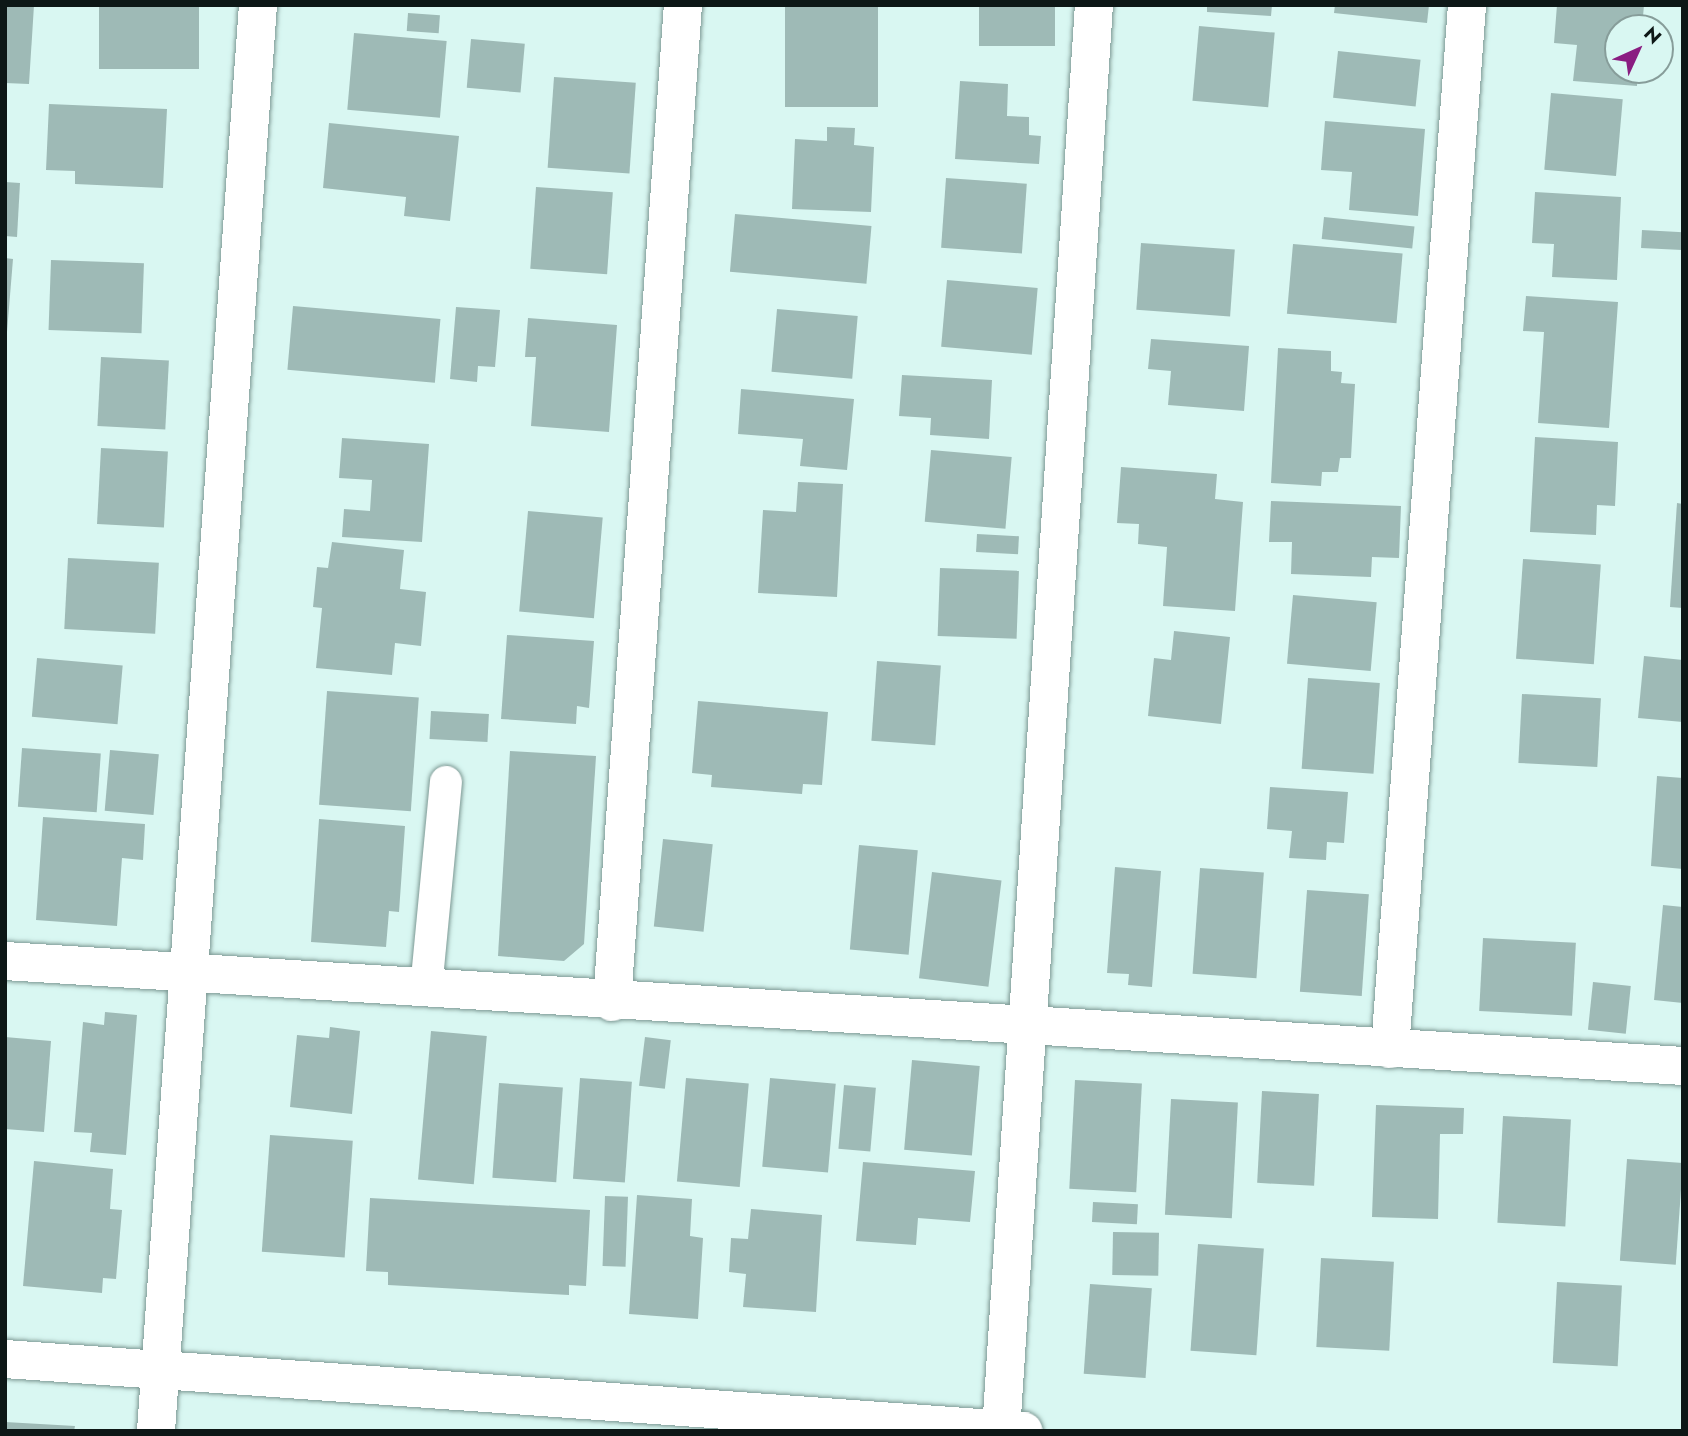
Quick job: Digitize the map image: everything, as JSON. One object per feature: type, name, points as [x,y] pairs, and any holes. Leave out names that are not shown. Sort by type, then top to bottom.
[{"type":"street","points":[[156,1431],[186,973],[258,5]]},
{"type":"street","points":[[612,1002],[684,5]]},
{"type":"street","points":[[5,1359],[1009,1430],[1027,1026],[1094,5]]},
{"type":"street","points":[[1390,1049],[1467,5]]},
{"type":"street","points":[[5,961],[612,1002],[1683,1066]]},
{"type":"lane","points":[[426,989],[446,782]]},
{"type":"building","points":[[5,5],[34,5],[29,84],[5,83]]},
{"type":"building","points":[[99,5],[199,5],[199,69],[99,69]]},
{"type":"building","points":[[785,5],[878,5],[878,107],[785,107]]},
{"type":"building","points":[[979,5],[1055,5],[1055,46],[979,46]]},
{"type":"building","points":[[1207,5],[1272,5],[1271,16],[1207,12]]},
{"type":"building","points":[[1335,5],[1429,5],[1427,23],[1334,13]]},
{"type":"building","points":[[1557,5],[1644,5],[1643,14],[1604,14],[1604,83],[1573,81],[1577,45],[1554,43]]},
{"type":"building","points":[[408,13],[440,15],[439,33],[407,31]]},
{"type":"building","points":[[1199,26],[1275,33],[1268,107],[1192,101]]},
{"type":"building","points":[[354,33],[447,41],[440,118],[347,110]]},
{"type":"building","points":[[471,39],[525,44],[521,93],[467,88]]},
{"type":"building","points":[[1338,51],[1421,60],[1416,106],[1333,98]]},
{"type":"building","points":[[554,77],[636,83],[629,173],[548,168]]},
{"type":"building","points":[[960,81],[1008,84],[1007,116],[1029,117],[1029,135],[1041,136],[1039,164],[955,159]]},
{"type":"building","points":[[1551,93],[1623,99],[1616,176],[1544,170]]},
{"type":"building","points":[[49,104],[167,109],[163,188],[75,184],[75,171],[46,170]]},
{"type":"building","points":[[1325,121],[1425,129],[1418,216],[1349,210],[1352,172],[1321,170]]},
{"type":"building","points":[[329,123],[459,136],[450,221],[404,216],[406,197],[323,188]]},
{"type":"building","points":[[827,127],[855,128],[854,145],[874,147],[871,212],[792,209],[795,139],[827,141]]},
{"type":"building","points":[[946,178],[1027,184],[1022,253],[941,248]]},
{"type":"building","points":[[5,182],[20,183],[17,237],[5,236]]},
{"type":"building","points":[[536,187],[613,192],[607,274],[530,269]]},
{"type":"building","points":[[1535,192],[1621,197],[1617,280],[1552,277],[1554,244],[1532,243]]},
{"type":"building","points":[[735,214],[871,226],[866,284],[730,272]]},
{"type":"building","points":[[1324,217],[1415,227],[1412,248],[1322,239]]},
{"type":"building","points":[[1642,230],[1683,232],[1682,250],[1641,248]]},
{"type":"building","points":[[1141,243],[1235,250],[1230,316],[1136,310]]},
{"type":"building","points":[[1293,244],[1403,254],[1396,323],[1287,314]]},
{"type":"building","points":[[5,258],[13,259],[7,332],[5,332]]},
{"type":"building","points":[[51,260],[144,263],[142,333],[49,330]]},
{"type":"building","points":[[947,280],[1038,288],[1032,355],[941,347]]},
{"type":"building","points":[[1526,296],[1618,302],[1609,428],[1538,423],[1544,332],[1523,331]]},
{"type":"building","points":[[293,306],[440,319],[435,383],[287,370]]},
{"type":"building","points":[[456,307],[500,310],[495,367],[478,366],[477,382],[450,379]]},
{"type":"building","points":[[777,309],[858,316],[852,379],[772,372]]},
{"type":"building","points":[[528,318],[617,325],[609,432],[531,426],[536,357],[525,357]]},
{"type":"building","points":[[1151,339],[1249,346],[1244,411],[1168,405],[1171,371],[1148,369]]},
{"type":"building","points":[[1278,348],[1331,351],[1331,371],[1342,372],[1341,383],[1355,384],[1351,458],[1340,458],[1338,472],[1322,472],[1321,486],[1271,483]]},
{"type":"building","points":[[101,357],[169,361],[165,429],[97,426]]},
{"type":"building","points":[[902,375],[992,380],[989,439],[930,435],[931,418],[899,416]]},
{"type":"building","points":[[741,389],[854,399],[847,470],[800,466],[803,439],[738,434]]},
{"type":"building","points":[[1535,437],[1618,442],[1615,506],[1597,505],[1596,535],[1530,532]]},
{"type":"building","points":[[342,438],[429,444],[422,542],[342,537],[344,509],[370,511],[372,480],[339,478]]},
{"type":"building","points":[[101,448],[168,452],[164,527],[97,524]]},
{"type":"building","points":[[931,450],[1012,457],[1005,529],[925,522]]},
{"type":"building","points":[[1121,467],[1217,474],[1215,499],[1243,502],[1235,611],[1163,606],[1167,547],[1138,544],[1139,524],[1117,523]]},
{"type":"building","points":[[798,482],[843,484],[837,597],[758,593],[763,510],[796,512]]},
{"type":"building","points":[[1271,501],[1401,506],[1399,558],[1372,557],[1371,577],[1291,574],[1292,542],[1269,542]]},
{"type":"building","points":[[1677,503],[1683,504],[1683,608],[1670,607]]},
{"type":"building","points":[[528,511],[603,518],[594,618],[519,612]]},
{"type":"building","points":[[977,534],[1019,536],[1018,554],[976,552]]},
{"type":"building","points":[[332,542],[404,550],[400,589],[426,592],[421,646],[395,643],[392,675],[316,668],[322,608],[313,607],[317,567],[328,568]]},
{"type":"building","points":[[68,558],[159,563],[155,634],[64,629]]},
{"type":"building","points":[[1523,559],[1601,564],[1594,664],[1516,659]]},
{"type":"building","points":[[940,568],[1019,571],[1017,639],[938,636]]},
{"type":"building","points":[[1293,595],[1377,602],[1371,671],[1287,664]]},
{"type":"building","points":[[1174,631],[1230,637],[1221,724],[1148,716],[1154,658],[1171,660]]},
{"type":"building","points":[[507,635],[594,641],[589,708],[577,706],[576,724],[501,719]]},
{"type":"building","points":[[1644,656],[1683,660],[1683,722],[1638,718]]},
{"type":"building","points":[[37,658],[123,665],[118,724],[32,717]]},
{"type":"building","points":[[877,661],[941,665],[935,745],[871,741]]},
{"type":"building","points":[[1308,678],[1380,683],[1373,774],[1302,769]]},
{"type":"building","points":[[327,691],[419,697],[411,811],[319,805]]},
{"type":"building","points":[[1522,694],[1601,698],[1597,767],[1518,763]]},
{"type":"building","points":[[698,701],[828,712],[822,785],[803,784],[802,794],[711,787],[712,775],[692,773]]},
{"type":"building","points":[[431,711],[489,714],[487,742],[430,739]]},
{"type":"building","points":[[22,748],[101,754],[97,812],[18,807]]},
{"type":"building","points":[[110,750],[159,754],[153,815],[105,811]]},
{"type":"building","points":[[510,751],[596,756],[584,944],[564,961],[498,956]]},
{"type":"building","points":[[1657,776],[1683,778],[1683,869],[1651,866]]},
{"type":"building","points":[[1270,787],[1348,792],[1344,843],[1327,842],[1326,860],[1289,858],[1292,831],[1267,829]]},
{"type":"building","points":[[43,817],[145,824],[143,860],[122,858],[117,926],[36,920]]},
{"type":"building","points":[[319,819],[405,826],[399,912],[389,911],[386,947],[311,942]]},
{"type":"building","points":[[663,839],[713,844],[704,932],[654,927]]},
{"type":"building","points":[[859,845],[918,850],[909,955],[850,950]]},
{"type":"building","points":[[1115,867],[1161,871],[1152,987],[1128,985],[1129,974],[1107,973]]},
{"type":"building","points":[[1200,868],[1264,872],[1256,978],[1193,974]]},
{"type":"building","points":[[932,872],[1001,881],[988,987],[919,978]]},
{"type":"building","points":[[1307,890],[1369,894],[1362,996],[1300,992]]},
{"type":"building","points":[[1663,905],[1683,907],[1683,1003],[1654,1000]]},
{"type":"building","points":[[1483,938],[1576,943],[1572,1016],[1479,1011]]},
{"type":"building","points":[[1593,982],[1631,986],[1626,1034],[1588,1030]]},
{"type":"building","points":[[105,1012],[137,1015],[126,1155],[90,1152],[92,1133],[74,1132],[83,1022],[104,1025]]},
{"type":"building","points":[[330,1027],[360,1031],[352,1114],[290,1107],[297,1035],[329,1038]]},
{"type":"building","points":[[431,1031],[487,1036],[474,1184],[418,1179]]},
{"type":"building","points":[[5,1037],[51,1041],[44,1132],[5,1129]]},
{"type":"building","points":[[645,1037],[671,1040],[665,1089],[639,1086]]},
{"type":"building","points":[[912,1060],[980,1066],[972,1156],[904,1150]]},
{"type":"building","points":[[580,1078],[632,1082],[625,1182],[573,1179]]},
{"type":"building","points":[[686,1078],[749,1083],[740,1187],[677,1182]]},
{"type":"building","points":[[770,1078],[836,1084],[828,1172],[762,1167]]},
{"type":"building","points":[[1075,1080],[1142,1084],[1136,1192],[1069,1189]]},
{"type":"building","points":[[499,1083],[563,1087],[556,1182],[492,1178]]},
{"type":"building","points":[[844,1085],[876,1088],[870,1152],[838,1149]]},
{"type":"building","points":[[1262,1091],[1319,1094],[1314,1186],[1257,1183]]},
{"type":"building","points":[[1171,1099],[1238,1103],[1232,1218],[1165,1215]]},
{"type":"building","points":[[1376,1105],[1464,1108],[1463,1134],[1440,1134],[1438,1219],[1372,1217]]},
{"type":"building","points":[[1503,1116],[1571,1120],[1565,1226],[1497,1223]]},
{"type":"building","points":[[270,1135],[353,1141],[345,1258],[262,1252]]},
{"type":"building","points":[[1627,1159],[1683,1163],[1676,1265],[1620,1261]]},
{"type":"building","points":[[34,1161],[113,1169],[110,1209],[122,1210],[116,1279],[103,1278],[102,1293],[23,1286]]},
{"type":"building","points":[[863,1162],[975,1171],[970,1222],[918,1218],[916,1245],[856,1241]]},
{"type":"building","points":[[637,1195],[692,1199],[690,1236],[703,1238],[698,1319],[629,1314]]},
{"type":"building","points":[[605,1196],[628,1197],[626,1267],[603,1266]]},
{"type":"building","points":[[370,1198],[590,1210],[586,1286],[569,1285],[569,1295],[388,1285],[388,1272],[366,1271]]},
{"type":"building","points":[[1093,1202],[1138,1204],[1137,1224],[1092,1222]]},
{"type":"building","points":[[751,1209],[822,1215],[816,1312],[743,1307],[746,1274],[729,1272],[731,1238],[748,1239]]},
{"type":"building","points":[[1113,1232],[1159,1233],[1158,1276],[1112,1275]]},
{"type":"building","points":[[1198,1244],[1264,1249],[1256,1355],[1191,1351]]},
{"type":"building","points":[[1321,1258],[1394,1262],[1389,1351],[1316,1347]]},
{"type":"building","points":[[1557,1282],[1622,1285],[1618,1366],[1553,1363]]},
{"type":"building","points":[[1090,1284],[1152,1288],[1146,1378],[1084,1374]]},
{"type":"building","points":[[5,1422],[75,1426],[74,1431],[5,1431]]}]
